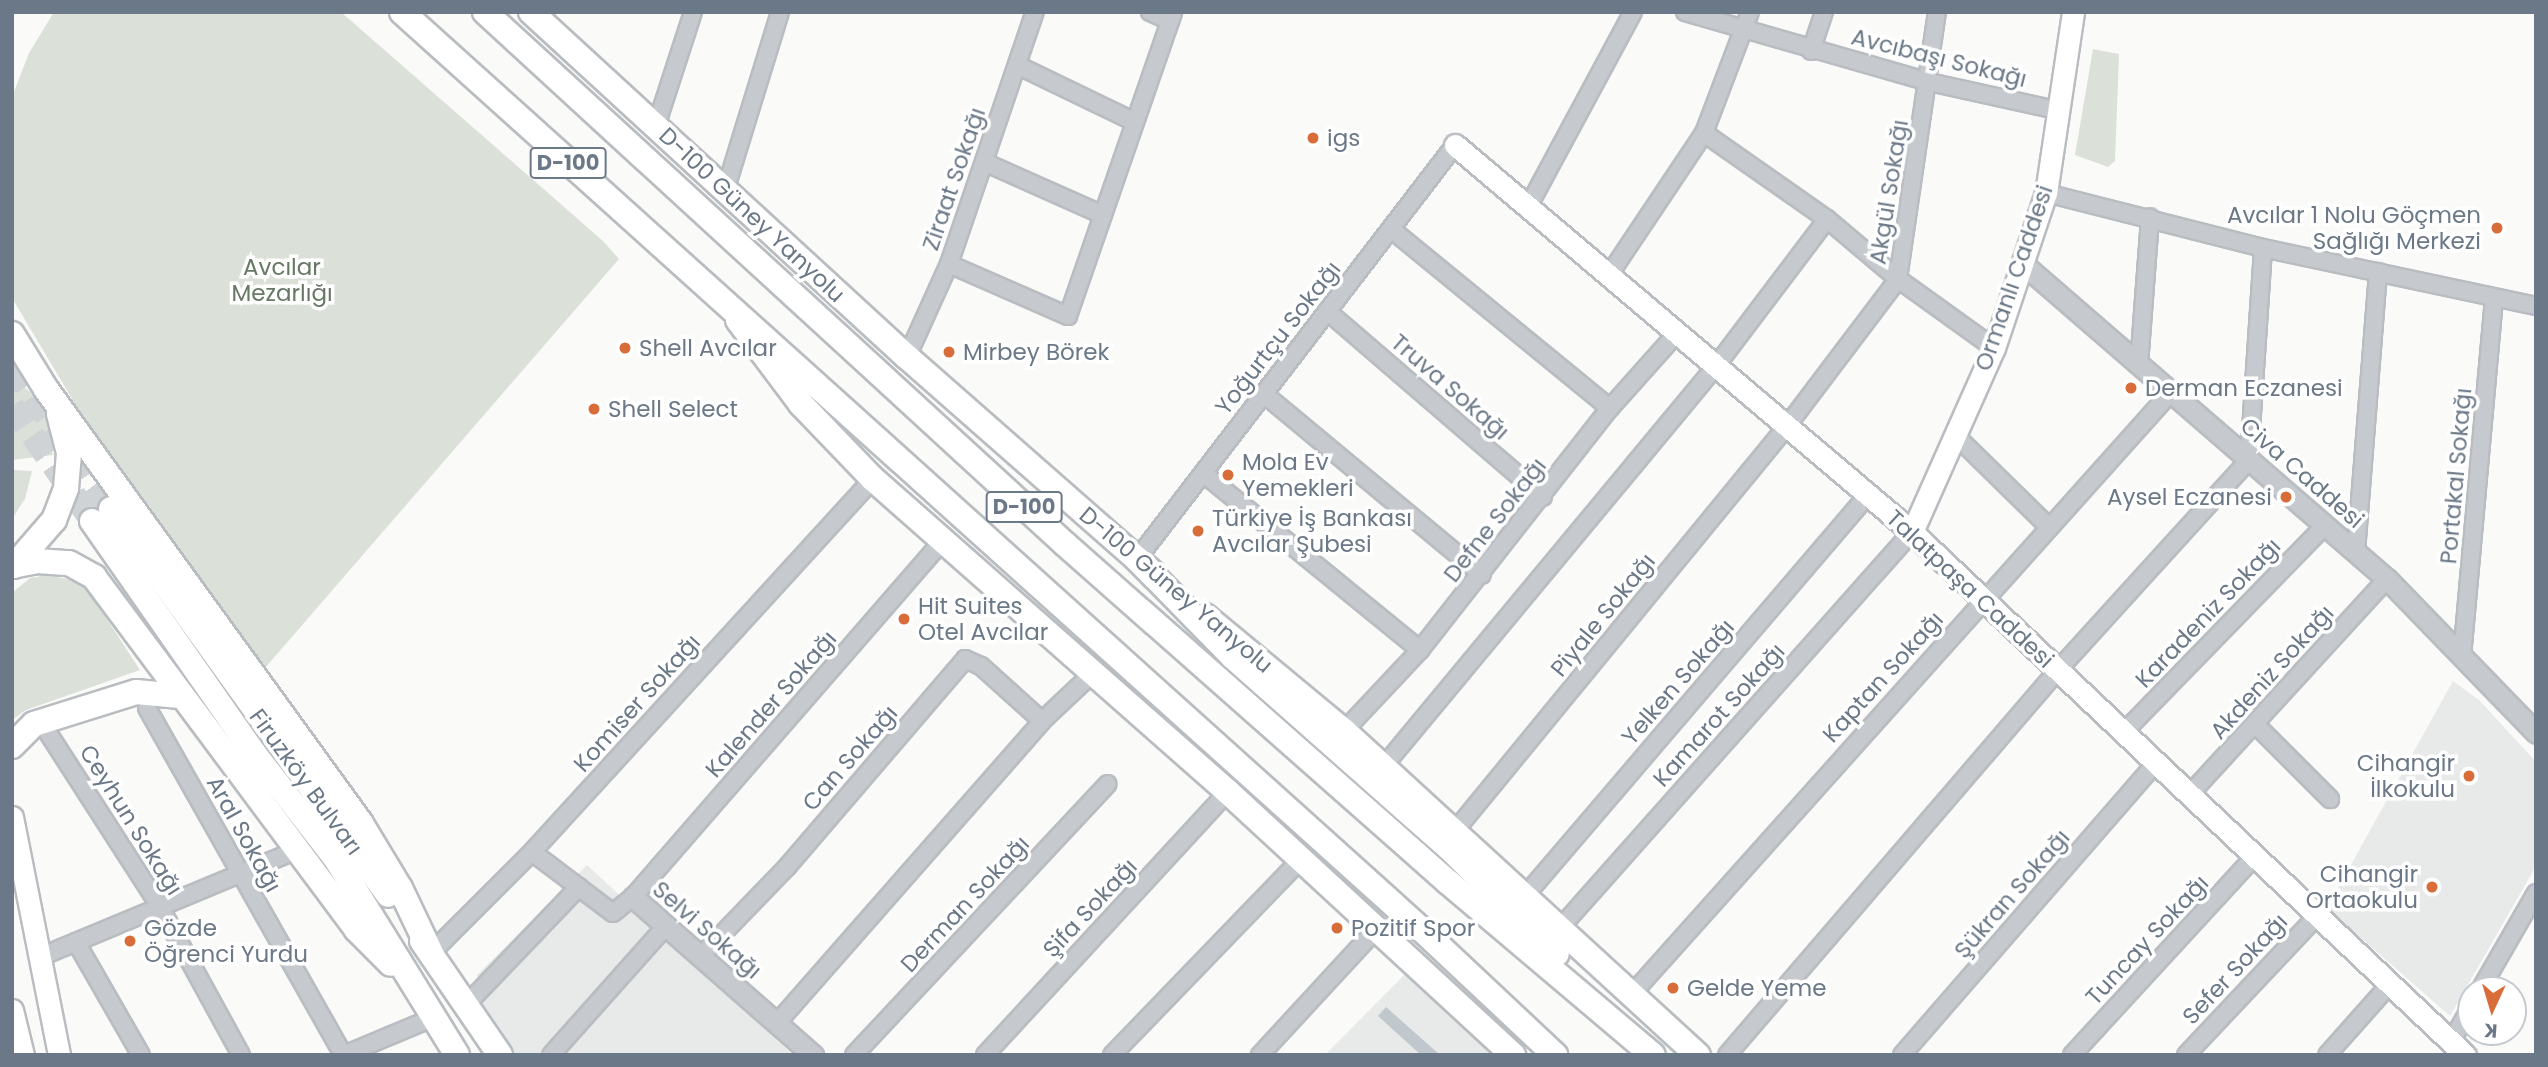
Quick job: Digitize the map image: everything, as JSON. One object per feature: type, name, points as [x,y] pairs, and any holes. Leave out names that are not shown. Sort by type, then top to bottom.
[{"type":"main road","name":"D-100","points":[[401,12],[1422,930],[1555,1055]]},
{"type":"main road","name":"D-100","points":[[485,12],[1065,544],[1448,882],[1653,1055]]},
{"type":"main road","name":"D-100 Güney Yanyolu","points":[[531,12],[907,357],[1137,559],[1344,732],[1698,1055]]},
{"type":"main road","name":"Ormanlı Caddesi","points":[[1912,532],[1994,348],[2046,193],[2062,111],[2073,12]]},
{"type":"main road","name":"Talatpaşa Caddesi","points":[[1455,145],[1912,532],[2458,1048]]},
{"type":"main road","points":[[734,314],[801,404],[873,479],[1302,858],[1513,1055]]},
{"type":"main road","points":[[12,334],[46,389],[360,822],[400,888],[431,953]]},
{"type":"main road","points":[[12,356],[46,389],[62,420],[68,453],[66,488],[54,520],[13,566]]},
{"type":"main road","name":"Firuzköy Bulvarı","points":[[457,1055],[336,859],[253,752],[101,515],[431,953],[500,1055]]},
{"type":"main road","points":[[1137,559],[1233,657],[1469,867],[1564,962],[1575,988]]},
{"type":"main road","points":[[13,566],[69,563],[94,577],[356,929],[429,1007]]},
{"type":"main road","points":[[12,746],[41,722],[136,692],[150,690],[180,696]]},
{"type":"main road","points":[[12,817],[58,1055]]},
{"type":"main road","points":[[12,1010],[23,1055]]},
{"type":"street","points":[[656,126],[693,12]]},
{"type":"street","points":[[725,191],[780,12]]},
{"type":"street","name":"Ziraat Sokağı","points":[[907,357],[949,264],[1035,12]]},
{"type":"street","points":[[949,264],[1068,316],[1172,17],[1150,12]]},
{"type":"street","points":[[1528,207],[1633,12]]},
{"type":"street","name":"Avcıbaşı Sokağı","points":[[1685,12],[1743,32],[1929,82],[2062,111]]},
{"type":"street","points":[[1609,275],[1704,133],[1749,12]]},
{"type":"street","points":[[1811,51],[1824,12]]},
{"type":"street","name":"Akgül Sokağı","points":[[1787,426],[1898,279],[1929,82],[1937,12]]},
{"type":"street","points":[[1017,65],[1135,122]]},
{"type":"street","points":[[1704,133],[1827,219],[1898,279],[1994,348]]},
{"type":"street","name":"Yoğurtçu Sokağı","points":[[1137,559],[1455,145]]},
{"type":"street","points":[[984,162],[1103,215]]},
{"type":"street","points":[[2046,193],[2150,217],[2263,248],[2536,306]]},
{"type":"street","points":[[2139,365],[2150,217]]},
{"type":"street","points":[[1383,767],[1716,366],[1827,219]]},
{"type":"street","points":[[1391,229],[1610,408]]},
{"type":"street","points":[[1727,1055],[2058,670],[2249,460],[2263,248]]},
{"type":"street","name":"Civa Caddesi","points":[[2023,264],[2387,579],[2536,733]]},
{"type":"street","points":[[2356,552],[2378,272]]},
{"type":"street","name":"Portakal Sokağı","points":[[2462,657],[2494,298]]},
{"type":"street","name":"Truva Sokağı","points":[[1327,311],[1543,497]]},
{"type":"street","name":"Defne Sokağı","points":[[1344,732],[1420,650],[1482,575],[1610,408],[1677,333]]},
{"type":"street","name":"Kaptan Sokağı","points":[[1631,995],[2171,392]]},
{"type":"street","points":[[1264,394],[1482,575]]},
{"type":"street","name":"Piyale Sokağı","points":[[1454,832],[1787,426]]},
{"type":"street","points":[[1955,435],[2049,527]]},
{"type":"street","points":[[1203,473],[1420,650]]},
{"type":"street","name":"Komiser Sokağı","points":[[431,953],[532,852],[873,479]]},
{"type":"street","name":"Yelken Sokağı","points":[[1524,897],[1867,496]]},
{"type":"street","name":"Karadeniz Sokağı","points":[[2124,732],[2325,525]]},
{"type":"street","name":"Kamarot Sokağı","points":[[1560,928],[1912,532]]},
{"type":"street","name":"Kalender Sokağı","points":[[633,897],[943,541]]},
{"type":"street","name":"Akdeniz Sokağı","points":[[2190,794],[2387,579]]},
{"type":"street","name":"Can Sokağı","points":[[701,956],[787,867],[965,659],[981,666],[1042,721]]},
{"type":"street","points":[[777,1023],[1042,721],[1093,673]]},
{"type":"street","name":"Aral Sokağı","points":[[147,708],[344,1055]]},
{"type":"street","name":"Ceyhun Sokağı","points":[[41,722],[160,907],[242,1055]]},
{"type":"street","points":[[2256,725],[2330,799]]},
{"type":"street","name":"Şükran Sokağı","points":[[1902,1055],[2156,763]]},
{"type":"street","name":"Derman Sokağı","points":[[855,1055],[1108,784]]},
{"type":"street","name":"Şifa Sokağı","points":[[985,1055],[1228,792]]},
{"type":"street","points":[[40,957],[297,850]]},
{"type":"street","name":"Selvi Sokağı","points":[[532,852],[614,914],[633,897],[813,1055]]},
{"type":"street","name":"Tuncay Sokağı","points":[[2072,1055],[2255,856]]},
{"type":"street","points":[[1112,1055],[1302,858]]},
{"type":"street","points":[[467,1004],[579,887]]},
{"type":"street","points":[[2488,976],[2536,893]]},
{"type":"street","name":"Sefer Sokağı","points":[[2186,1055],[2318,915]]},
{"type":"street","points":[[551,1055],[666,926]]},
{"type":"street","points":[[1260,1055],[1378,927]]},
{"type":"street","points":[[76,942],[141,1055]]},
{"type":"street","points":[[2327,1055],[2390,984]]},
{"type":"street","points":[[344,1055],[429,1007]]},
{"type":"shaded area","name":"Cihangir Ortaokulu","points":[[2453,681],[2480,701],[2536,762],[2536,866],[2473,976],[2457,976],[2457,1004],[2450,1016],[2327,908]]},
{"type":"shaded area","points":[[587,865],[793,1055],[507,1055],[479,1003],[477,975]]},
{"type":"shaded area","points":[[1407,972],[1497,1055],[1325,1055]]},
{"type":"shaded area","points":[[1386,1007],[1440,1055],[1421,1055],[1378,1016]]},
{"type":"green space","name":"Avcılar Mezarlığı","points":[[54,12],[341,12],[603,241],[619,259],[265,668],[84,419],[12,298],[12,97],[29,53]]},
{"type":"green space","points":[[2093,49],[2119,54],[2115,161],[2108,167],[2075,155]]},
{"type":"green space","points":[[12,376],[30,392],[46,419],[53,455],[12,460]]},
{"type":"green space","points":[[12,470],[32,471],[25,499],[12,519]]},
{"type":"green space","points":[[48,575],[76,581],[90,593],[140,670],[26,710],[12,720],[12,593],[30,578]]},
{"type":"tunnel","points":[[12,367],[111,509]]},
{"type":"tunnel","points":[[12,406],[92,521]]},
{"type":"place","name":"igs","points":[[1313,138]]},
{"type":"place","name":"Avcılar 1 Nolu Göçmen Sağlığı Merkezi","points":[[2497,228]]},
{"type":"place","name":"Shell Avcılar","points":[[625,348]]},
{"type":"place","name":"Mirbey Börek","points":[[949,352]]},
{"type":"place","name":"Derman Eczanesi","points":[[2131,388]]},
{"type":"place","name":"Shell Select","points":[[594,409]]},
{"type":"place","name":"Mola Ev Yemekleri","points":[[1228,475]]},
{"type":"place","name":"Aysel Eczanesi","points":[[2286,497]]},
{"type":"place","name":"Türkiye İş Bankası Avcılar Şubesi","points":[[1198,531]]},
{"type":"place","name":"Hit Suites Otel Avcılar","points":[[904,619]]},
{"type":"place","name":"Cihangir İlkokulu","points":[[2469,776]]},
{"type":"place","name":"Cihangir Ortaokulu","points":[[2432,887]]},
{"type":"place","name":"Pozitif Spor","points":[[1337,928]]},
{"type":"place","name":"Gözde Öğrenci Yurdu","points":[[130,941]]},
{"type":"place","name":"Gelde Yeme","points":[[1673,988]]}]
